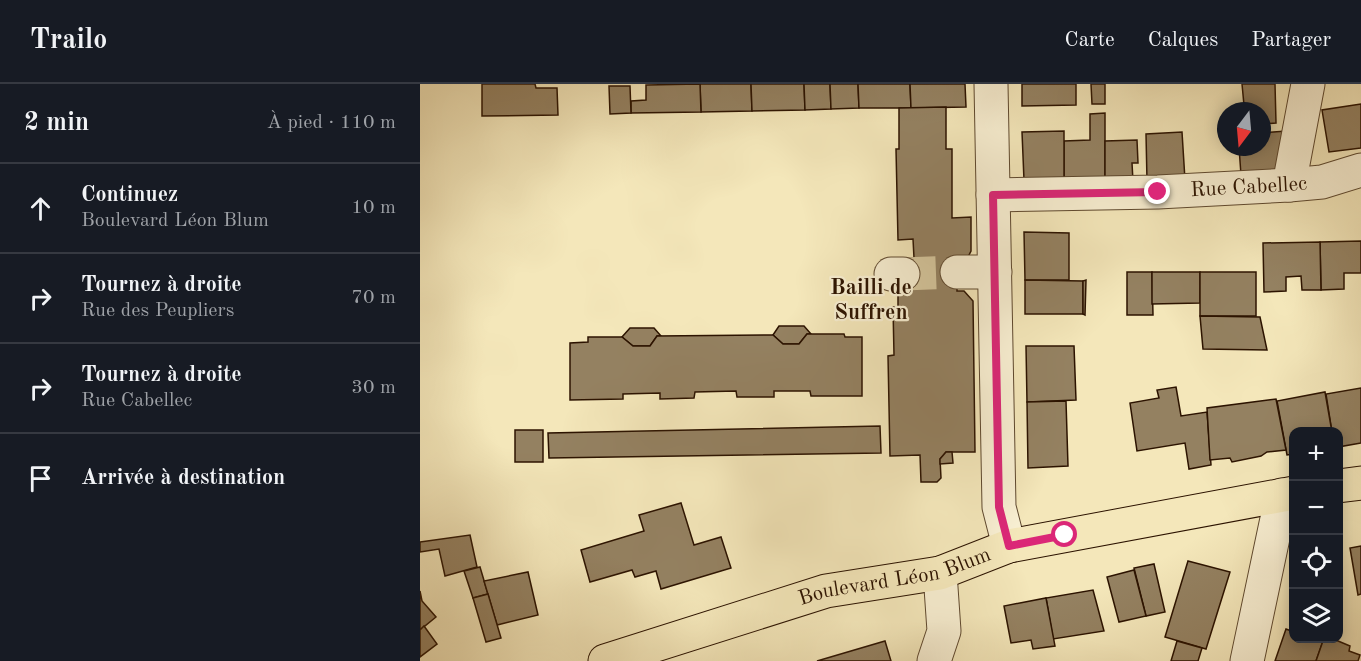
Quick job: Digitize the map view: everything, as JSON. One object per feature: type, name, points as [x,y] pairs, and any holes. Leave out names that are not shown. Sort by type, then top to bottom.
[{"type":"main road","points":[[1343,485],[1361,483]]},
{"type":"main road","name":"Boulevard Léon Blum","points":[[605,661],[826,591],[940,573],[1009,546],[1288,494]]},
{"type":"street","points":[[991,84],[999,507],[1009,546]]},
{"type":"street","points":[[1289,185],[1308,84]]},
{"type":"street","name":"Rue Cabellec","points":[[993,195],[1158,192],[1289,185],[1322,182],[1361,170]]},
{"type":"street","points":[[957,272],[995,272]]},
{"type":"street","points":[[1247,661],[1288,494]]},
{"type":"street","points":[[934,661],[944,631],[940,573]]},
{"type":"building","points":[[482,84],[535,84],[536,88],[557,88],[558,115],[482,116]]},
{"type":"building","points":[[700,84],[751,84],[752,111],[701,112]]},
{"type":"building","points":[[700,84],[701,112],[631,113],[631,101],[646,100],[646,85]]},
{"type":"building","points":[[751,84],[804,84],[805,110],[752,111]]},
{"type":"building","points":[[804,84],[830,84],[831,109],[805,110]]},
{"type":"building","points":[[830,84],[858,84],[859,108],[831,109]]},
{"type":"building","points":[[858,84],[910,84],[911,108],[859,108]]},
{"type":"building","points":[[910,84],[965,84],[966,107],[911,108]]},
{"type":"building","points":[[1022,84],[1076,84],[1076,105],[1022,106]]},
{"type":"building","points":[[1091,84],[1105,84],[1105,104],[1092,104]]},
{"type":"building","points":[[1242,84],[1275,84],[1276,123],[1271,123],[1271,102],[1244,102]]},
{"type":"building","points":[[609,86],[630,86],[631,113],[610,114]]},
{"type":"building","points":[[1361,104],[1361,148],[1329,152],[1322,110]]},
{"type":"building","points":[[946,107],[946,149],[952,149],[952,218],[971,217],[971,251],[968,257],[957,257],[957,291],[964,291],[973,301],[975,452],[946,452],[940,459],[941,478],[937,482],[921,482],[920,455],[890,456],[888,356],[894,355],[893,307],[898,307],[898,293],[903,285],[902,258],[914,258],[913,239],[898,240],[896,149],[899,149],[899,108]]},
{"type":"building","points":[[1105,113],[1105,181],[1064,181],[1064,141],[1090,140],[1090,114]]},
{"type":"building","points":[[1064,131],[1064,181],[1024,180],[1022,132]]},
{"type":"building","points":[[1286,131],[1280,170],[1241,175],[1240,156],[1271,156],[1271,132]]},
{"type":"building","points":[[1182,132],[1185,180],[1147,181],[1146,134]]},
{"type":"building","points":[[1137,140],[1138,163],[1132,163],[1133,181],[1105,181],[1105,141]]},
{"type":"building","points":[[1024,232],[1069,233],[1069,280],[1025,280]]},
{"type":"building","points":[[1361,241],[1361,273],[1344,273],[1344,289],[1321,290],[1320,242]]},
{"type":"building","points":[[1320,242],[1321,290],[1302,290],[1301,276],[1286,277],[1286,291],[1264,292],[1263,243]]},
{"type":"building","points":[[1127,272],[1152,272],[1153,315],[1127,315]]},
{"type":"building","points":[[1152,272],[1200,272],[1200,303],[1152,304]]},
{"type":"building","points":[[1200,272],[1256,272],[1256,316],[1200,316]]},
{"type":"building","points":[[1025,280],[1083,281],[1083,314],[1025,314]]},
{"type":"building","points":[[1086,280],[1085,315],[1083,314],[1083,281]]},
{"type":"building","points":[[1200,316],[1260,317],[1267,350],[1203,349]]},
{"type":"building","points":[[779,326],[804,326],[811,334],[807,334],[799,344],[783,344],[773,335]]},
{"type":"building","points":[[630,328],[654,328],[661,336],[657,336],[650,346],[633,346],[622,337]]},
{"type":"building","points":[[807,334],[844,334],[845,337],[862,337],[862,396],[811,396],[810,391],[774,391],[774,397],[737,397],[736,391],[695,392],[694,398],[660,399],[660,393],[623,394],[623,399],[570,400],[570,343],[588,342],[588,337],[622,337],[633,346],[650,346],[657,336],[773,335],[783,344],[799,344]]},
{"type":"building","points":[[1026,346],[1074,346],[1076,400],[1027,402]]},
{"type":"building","points":[[1176,387],[1181,416],[1207,412],[1211,465],[1189,469],[1185,443],[1137,451],[1130,403],[1159,398],[1157,390]]},
{"type":"building","points":[[1361,388],[1361,443],[1343,446],[1343,427],[1331,427],[1326,394]]},
{"type":"building","points":[[1325,392],[1331,427],[1289,427],[1289,455],[1287,455],[1277,401]]},
{"type":"building","points":[[1276,399],[1286,450],[1267,452],[1261,456],[1232,462],[1230,458],[1210,460],[1207,408]]},
{"type":"building","points":[[1066,401],[1068,466],[1028,468],[1027,402]]},
{"type":"building","points":[[880,426],[881,453],[549,458],[548,433]]},
{"type":"building","points":[[515,430],[543,430],[543,462],[515,462]]},
{"type":"building","points":[[946,452],[952,452],[953,463],[940,464],[940,459]]},
{"type":"building","points":[[681,503],[694,545],[721,537],[731,568],[661,589],[656,571],[635,577],[632,570],[590,582],[581,550],[644,531],[639,515]]},
{"type":"building","points":[[470,535],[477,567],[445,576],[439,549],[420,552],[420,542]]},
{"type":"building","points":[[1361,546],[1361,594],[1358,595],[1350,548]]},
{"type":"building","points":[[1188,561],[1230,572],[1206,649],[1165,637]]},
{"type":"building","points":[[1154,564],[1165,612],[1146,616],[1134,568]]},
{"type":"building","points":[[480,567],[488,594],[473,598],[464,571]]},
{"type":"building","points":[[1134,570],[1146,616],[1119,622],[1107,577]]},
{"type":"building","points":[[528,572],[538,615],[497,625],[484,581]]},
{"type":"building","points":[[1093,590],[1104,631],[1053,639],[1046,598]]},
{"type":"building","points":[[420,591],[422,601],[436,617],[420,630]]},
{"type":"building","points":[[488,594],[501,638],[486,642],[473,598]]},
{"type":"building","points":[[1046,598],[1055,646],[1033,649],[1031,640],[1011,643],[1004,606]]},
{"type":"building","points":[[424,626],[437,644],[420,657],[420,630]]},
{"type":"building","points":[[1286,629],[1289,630],[1289,643],[1322,643],[1316,661],[1275,661]]},
{"type":"building","points":[[885,641],[891,661],[817,661]]},
{"type":"building","points":[[1177,641],[1202,648],[1198,661],[1171,661]]},
{"type":"building","points":[[1322,643],[1343,643],[1350,646],[1349,651],[1360,655],[1358,661],[1316,661]]},
{"type":"tunnel","points":[[903,274],[957,272]]},
{"type":"district","name":"Bailli de Suffren","points":[[871,300]]},
{"type":"route","points":[[1065,535],[1009,546],[999,507],[993,195],[1158,192]]}]
